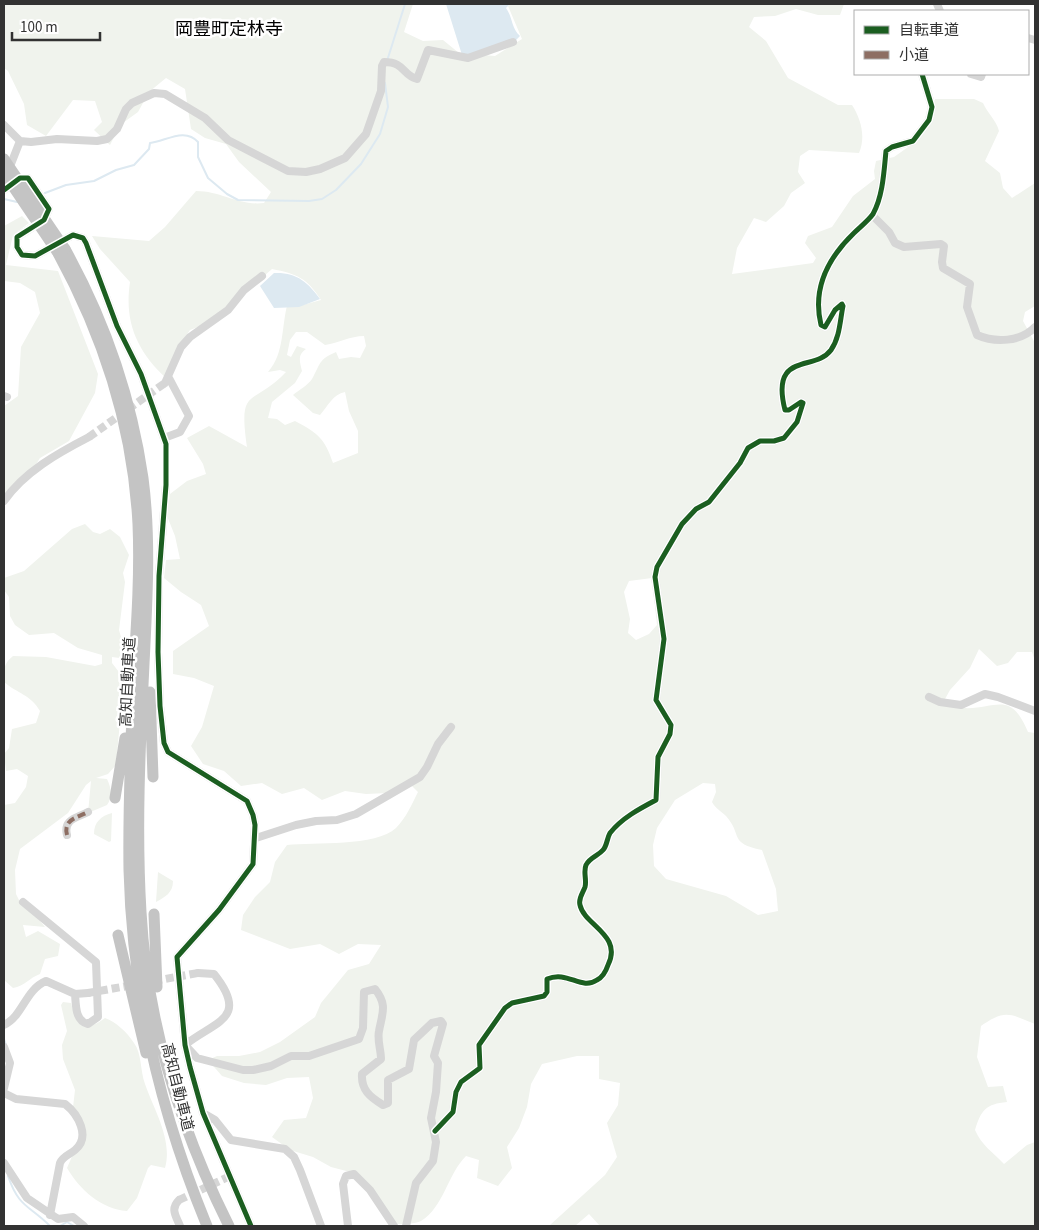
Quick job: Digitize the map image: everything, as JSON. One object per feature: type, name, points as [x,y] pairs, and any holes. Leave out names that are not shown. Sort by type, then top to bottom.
[{"type":"highway","name":"高知自動車道","points":[[4,159],[94,304],[107,336],[128,402],[143,480],[147,529],[129,792],[131,914],[142,1001],[168,1116],[207,1226]]},
{"type":"highway","name":"高知自動車道","points":[[4,173],[61,251]]},
{"type":"highway","name":"高知自動車道","points":[[143,600],[139,791],[141,914],[152,1001],[162,1053],[177,1104],[193,1148],[228,1226]]},
{"type":"highway","points":[[143,600],[153,777]]},
{"type":"highway","points":[[115,798],[128,717],[143,600]]},
{"type":"highway","points":[[154,914],[158,999],[177,1104]]},
{"type":"highway","points":[[118,935],[136,1018],[168,1116]]},
{"type":"street","points":[[4,126],[20,141],[107,139],[117,130],[126,109],[132,103],[154,93],[173,98],[183,107],[205,118],[228,140],[277,166],[288,171],[306,172],[320,169],[345,158],[366,134],[381,91],[382,64],[387,62],[397,63],[412,78],[417,78],[428,50],[468,58],[513,42]]},
{"type":"street","points":[[435,1131],[453,1112],[456,1092],[461,1082],[480,1068],[479,1045],[505,1008],[512,1003],[544,996],[547,992],[547,979],[553,976],[558,975],[580,983],[590,984],[597,981],[605,973],[611,961],[610,943],[583,912],[579,904],[585,887],[585,867],[592,858],[604,849],[610,834],[628,816],[656,800],[658,757],[670,734],[671,726],[656,700],[664,639],[655,577],[657,566],[682,524],[696,509],[709,502],[740,463],[748,448],[760,441],[774,441],[784,438],[793,430],[802,411],[803,404],[800,402],[789,410],[785,410],[782,400],[785,378],[791,368],[826,355],[831,350],[838,335],[843,306],[842,304],[835,310],[825,327],[821,325],[818,288],[824,272],[835,255],[872,215],[882,186],[886,150],[913,141],[920,134],[932,112],[929,91],[922,75]]},
{"type":"street","points":[[4,183],[20,141]]},
{"type":"street","points":[[4,190],[20,178],[28,178],[48,206],[48,212],[44,220],[17,237],[17,247],[22,255],[35,256],[73,236],[83,238],[117,326],[141,374],[164,438],[167,456],[159,576],[158,652],[160,706],[164,743],[168,752],[247,801],[253,815],[256,838],[254,864],[219,910],[177,957],[185,1045],[203,1113],[251,1226]]},
{"type":"street","points":[[872,215],[889,232],[895,243],[904,247],[941,244],[944,246],[943,268],[970,284],[967,307],[977,335],[1004,341],[1030,332],[1035,327]]},
{"type":"street","points":[[164,438],[180,432],[189,416],[167,381],[181,348],[190,337],[228,310],[244,290],[262,276]]},
{"type":"street","points":[[4,501],[16,485],[29,474],[62,451],[89,437]]},
{"type":"street","points":[[929,697],[945,704],[961,705],[985,694],[1035,711]]},
{"type":"street","points":[[256,838],[296,825],[342,819],[356,814],[420,777],[438,744],[451,727]]},
{"type":"street","points":[[67,836],[66,826],[69,820],[88,812]]},
{"type":"street","points":[[23,902],[96,962],[98,1017],[88,1024],[83,1023],[79,1018],[75,994]]},
{"type":"street","points":[[185,1045],[202,1031],[220,1024],[227,1013],[229,1001],[223,985],[214,974],[198,973]]},
{"type":"street","points":[[4,1025],[12,1020],[25,998],[40,983],[46,981],[57,984],[75,994],[88,992]]},
{"type":"street","points":[[185,1045],[197,1058],[243,1070],[264,1069],[291,1056],[309,1056],[359,1039],[363,1028],[364,992],[375,990],[384,1003],[384,1013],[379,1030],[380,1059],[362,1074],[361,1082],[369,1096],[383,1105],[388,1103],[388,1080],[402,1074],[412,1063],[414,1040],[432,1023],[438,1020],[443,1024],[434,1056],[438,1063],[436,1092],[431,1118],[435,1131],[433,1161],[416,1183],[406,1226]]},
{"type":"street","points":[[4,1047],[10,1063],[4,1094],[16,1099],[66,1104],[78,1117],[82,1129],[80,1144],[77,1149],[62,1158],[60,1163],[50,1215]]},
{"type":"street","points":[[203,1113],[215,1120],[231,1140],[286,1149],[294,1157],[300,1170],[321,1226]]},
{"type":"street","points":[[4,1163],[27,1198],[58,1219],[73,1217],[84,1226]]},
{"type":"street","points":[[348,1226],[343,1184],[346,1176],[354,1174],[370,1190],[394,1226]]},
{"type":"street","points":[[179,1200],[174,1210],[180,1226]]},
{"type":"shaded area","points":[[4,4],[413,4],[404,32],[423,41],[443,40],[459,53],[495,56],[522,39],[508,6],[511,4],[844,4],[840,15],[818,15],[796,9],[775,16],[754,17],[749,27],[766,41],[788,78],[838,105],[852,105],[860,122],[862,141],[859,153],[809,150],[800,156],[798,172],[805,183],[791,193],[784,206],[766,222],[754,218],[737,248],[732,274],[813,263],[816,258],[805,243],[808,236],[832,227],[853,196],[875,179],[876,161],[894,157],[918,140],[934,118],[935,99],[974,99],[983,103],[999,131],[985,161],[1000,173],[1003,188],[1012,198],[1035,183],[1035,306],[1025,312],[1023,321],[1035,343],[1035,661],[1032,652],[1017,652],[1008,663],[997,666],[979,649],[970,668],[950,690],[945,699],[961,708],[993,705],[1008,706],[1015,710],[1028,732],[1035,733],[1035,1024],[1013,1016],[1002,1015],[981,1026],[977,1057],[988,1087],[1003,1086],[1007,1102],[994,1104],[985,1109],[975,1130],[984,1144],[1004,1164],[1027,1145],[1035,1142],[1035,1226],[600,1226],[589,1214],[575,1226],[550,1225],[605,1175],[617,1157],[607,1123],[618,1105],[620,1083],[599,1079],[599,1056],[577,1056],[542,1064],[531,1084],[527,1107],[519,1128],[507,1147],[512,1168],[498,1186],[477,1178],[479,1160],[466,1156],[454,1172],[435,1208],[429,1215],[416,1223],[397,1224],[354,1173],[331,1167],[313,1157],[290,1150],[272,1137],[284,1120],[306,1118],[313,1098],[309,1077],[287,1078],[266,1085],[244,1083],[222,1076],[208,1060],[217,1056],[239,1056],[260,1052],[280,1042],[315,1017],[321,1003],[348,970],[369,964],[381,945],[358,944],[339,954],[320,944],[290,949],[241,930],[243,915],[255,897],[270,882],[275,862],[287,845],[360,841],[387,834],[403,820],[418,792],[408,782],[388,793],[366,794],[345,791],[322,800],[304,788],[282,794],[262,783],[241,786],[224,771],[203,764],[191,746],[202,727],[214,686],[194,678],[173,674],[173,651],[209,626],[201,605],[164,578],[166,560],[180,559],[175,536],[167,516],[170,494],[187,481],[206,474],[203,464],[187,438],[209,426],[247,447],[245,427],[246,405],[250,399],[274,383],[286,372],[280,370],[268,372],[280,348],[288,302],[299,306],[321,300],[301,278],[272,269],[211,322],[190,330],[178,348],[166,378],[147,357],[135,335],[129,310],[130,282],[100,249],[92,236],[149,241],[165,227],[196,191],[214,193],[238,201],[255,203],[264,203],[271,192],[239,162],[226,144],[205,138],[191,129],[185,89],[166,78],[149,92],[138,112],[120,125],[110,145],[94,130],[102,122],[95,101],[73,100],[46,136],[27,125],[24,104],[8,71],[4,68]],"holes":[[[296,332],[307,332],[325,345],[364,336],[366,346],[360,358],[339,359],[336,352],[326,357],[321,362],[312,379],[293,395],[313,413],[320,415],[337,395],[345,392],[349,411],[358,431],[358,453],[333,463],[324,442],[310,429],[295,421],[285,425],[277,419],[268,418],[272,402],[295,383],[302,371],[300,356],[306,349],[297,346],[291,357],[287,355],[290,340]],[[652,578],[657,625],[649,634],[636,640],[628,633],[630,619],[624,592],[629,581]],[[703,783],[715,784],[716,792],[712,802],[726,816],[740,841],[762,850],[776,889],[778,911],[758,915],[726,896],[666,879],[654,866],[653,845],[657,828],[675,800]]]},
{"type":"shaded area","points":[[446,4],[510,4],[506,8],[515,30],[520,36],[510,46],[470,56],[462,55]]},
{"type":"shaded area","points":[[22,216],[29,223],[13,235],[6,265],[58,271],[98,374],[95,393],[69,441],[40,458],[31,472],[4,496],[4,406],[18,396],[21,347],[40,313],[35,292],[20,283],[4,281],[4,226]]},
{"type":"shaded area","points":[[274,273],[289,274],[301,279],[320,299],[299,307],[274,308],[260,286]]},
{"type":"shaded area","points":[[85,524],[93,532],[100,534],[110,529],[120,537],[129,555],[123,573],[125,582],[119,630],[127,659],[112,657],[112,663],[122,676],[123,688],[116,765],[108,774],[96,778],[107,779],[111,795],[107,805],[88,813],[91,781],[86,785],[68,813],[20,849],[15,870],[16,894],[22,906],[36,916],[45,927],[23,925],[26,937],[38,931],[60,944],[58,956],[45,959],[40,974],[21,986],[13,988],[4,980],[4,805],[15,803],[26,787],[28,776],[17,769],[6,771],[4,754],[9,748],[12,729],[36,723],[40,711],[32,701],[4,682],[5,668],[7,662],[13,656],[46,657],[95,666],[102,664],[102,655],[78,648],[54,633],[29,635],[15,625],[10,616],[9,597],[4,590],[4,578],[24,571],[72,529]]},
{"type":"shaded area","points":[[112,813],[111,841],[109,842],[94,834],[94,830],[99,820]]},
{"type":"shaded area","points":[[158,872],[173,881],[173,885],[170,892],[156,902]]},
{"type":"shaded area","points":[[63,1002],[71,1003],[76,1017],[82,1025],[91,1026],[105,1018],[125,1031],[137,1047],[143,1079],[165,1136],[167,1157],[165,1168],[151,1165],[148,1168],[137,1198],[127,1211],[108,1207],[92,1197],[78,1184],[67,1168],[80,1138],[81,1125],[72,1116],[75,1090],[63,1059],[62,1045],[67,1031],[61,1005]]},
{"type":"waterway","points":[[387,61],[405,4]]},
{"type":"waterway","points":[[45,193],[66,185],[94,181],[116,170],[134,165],[149,149],[150,143],[181,135],[193,138],[198,142],[198,157],[208,178],[227,194],[238,200],[309,201],[322,199],[336,190],[361,164],[380,134],[388,107],[385,83]]},
{"type":"waterway","points":[[4,199],[17,202]]},
{"type":"waterway","points":[[4,1039],[6,1045]]},
{"type":"waterway","points":[[8,1176],[16,1194],[25,1205],[50,1226]]},
{"type":"waterway","points":[[60,1226],[67,1222],[74,1226]]},
{"type":"tunnel","points":[[89,437],[165,383]]},
{"type":"tunnel","points":[[154,981],[198,973]]},
{"type":"tunnel","points":[[88,993],[133,985]]},
{"type":"tunnel","points":[[179,1200],[228,1177]]},
{"type":"marked path","points":[[67,835],[66,830],[69,822],[88,812]]},
{"type":"cycle path","points":[[435,1131],[453,1112],[456,1092],[461,1082],[480,1068],[479,1045],[505,1008],[512,1003],[544,996],[547,992],[547,979],[561,977],[591,983],[604,974],[611,955],[611,946],[607,938],[588,919],[580,905],[585,887],[586,865],[601,852],[610,833],[625,818],[656,800],[658,757],[670,734],[671,725],[656,700],[664,639],[655,577],[657,567],[682,524],[696,509],[709,502],[740,463],[748,448],[760,441],[774,441],[784,438],[797,422],[803,403],[801,402],[789,410],[785,410],[782,391],[784,379],[789,371],[796,366],[824,356],[834,345],[843,306],[842,304],[835,310],[825,327],[821,325],[819,299],[824,274],[845,243],[873,214],[881,191],[886,151],[892,147],[913,141],[929,120],[932,107],[922,75]]},
{"type":"cycle path","points":[[4,190],[20,178],[28,178],[49,209],[44,220],[17,237],[17,247],[22,255],[35,256],[73,235],[83,238],[117,326],[141,374],[166,444],[166,485],[159,576],[158,652],[160,706],[164,743],[168,752],[247,801],[255,825],[253,864],[219,910],[177,957],[185,1045],[190,1067],[203,1113],[251,1226]]},
{"type":"district","name":"岡豊町定林寺","points":[[229,29]]}]
